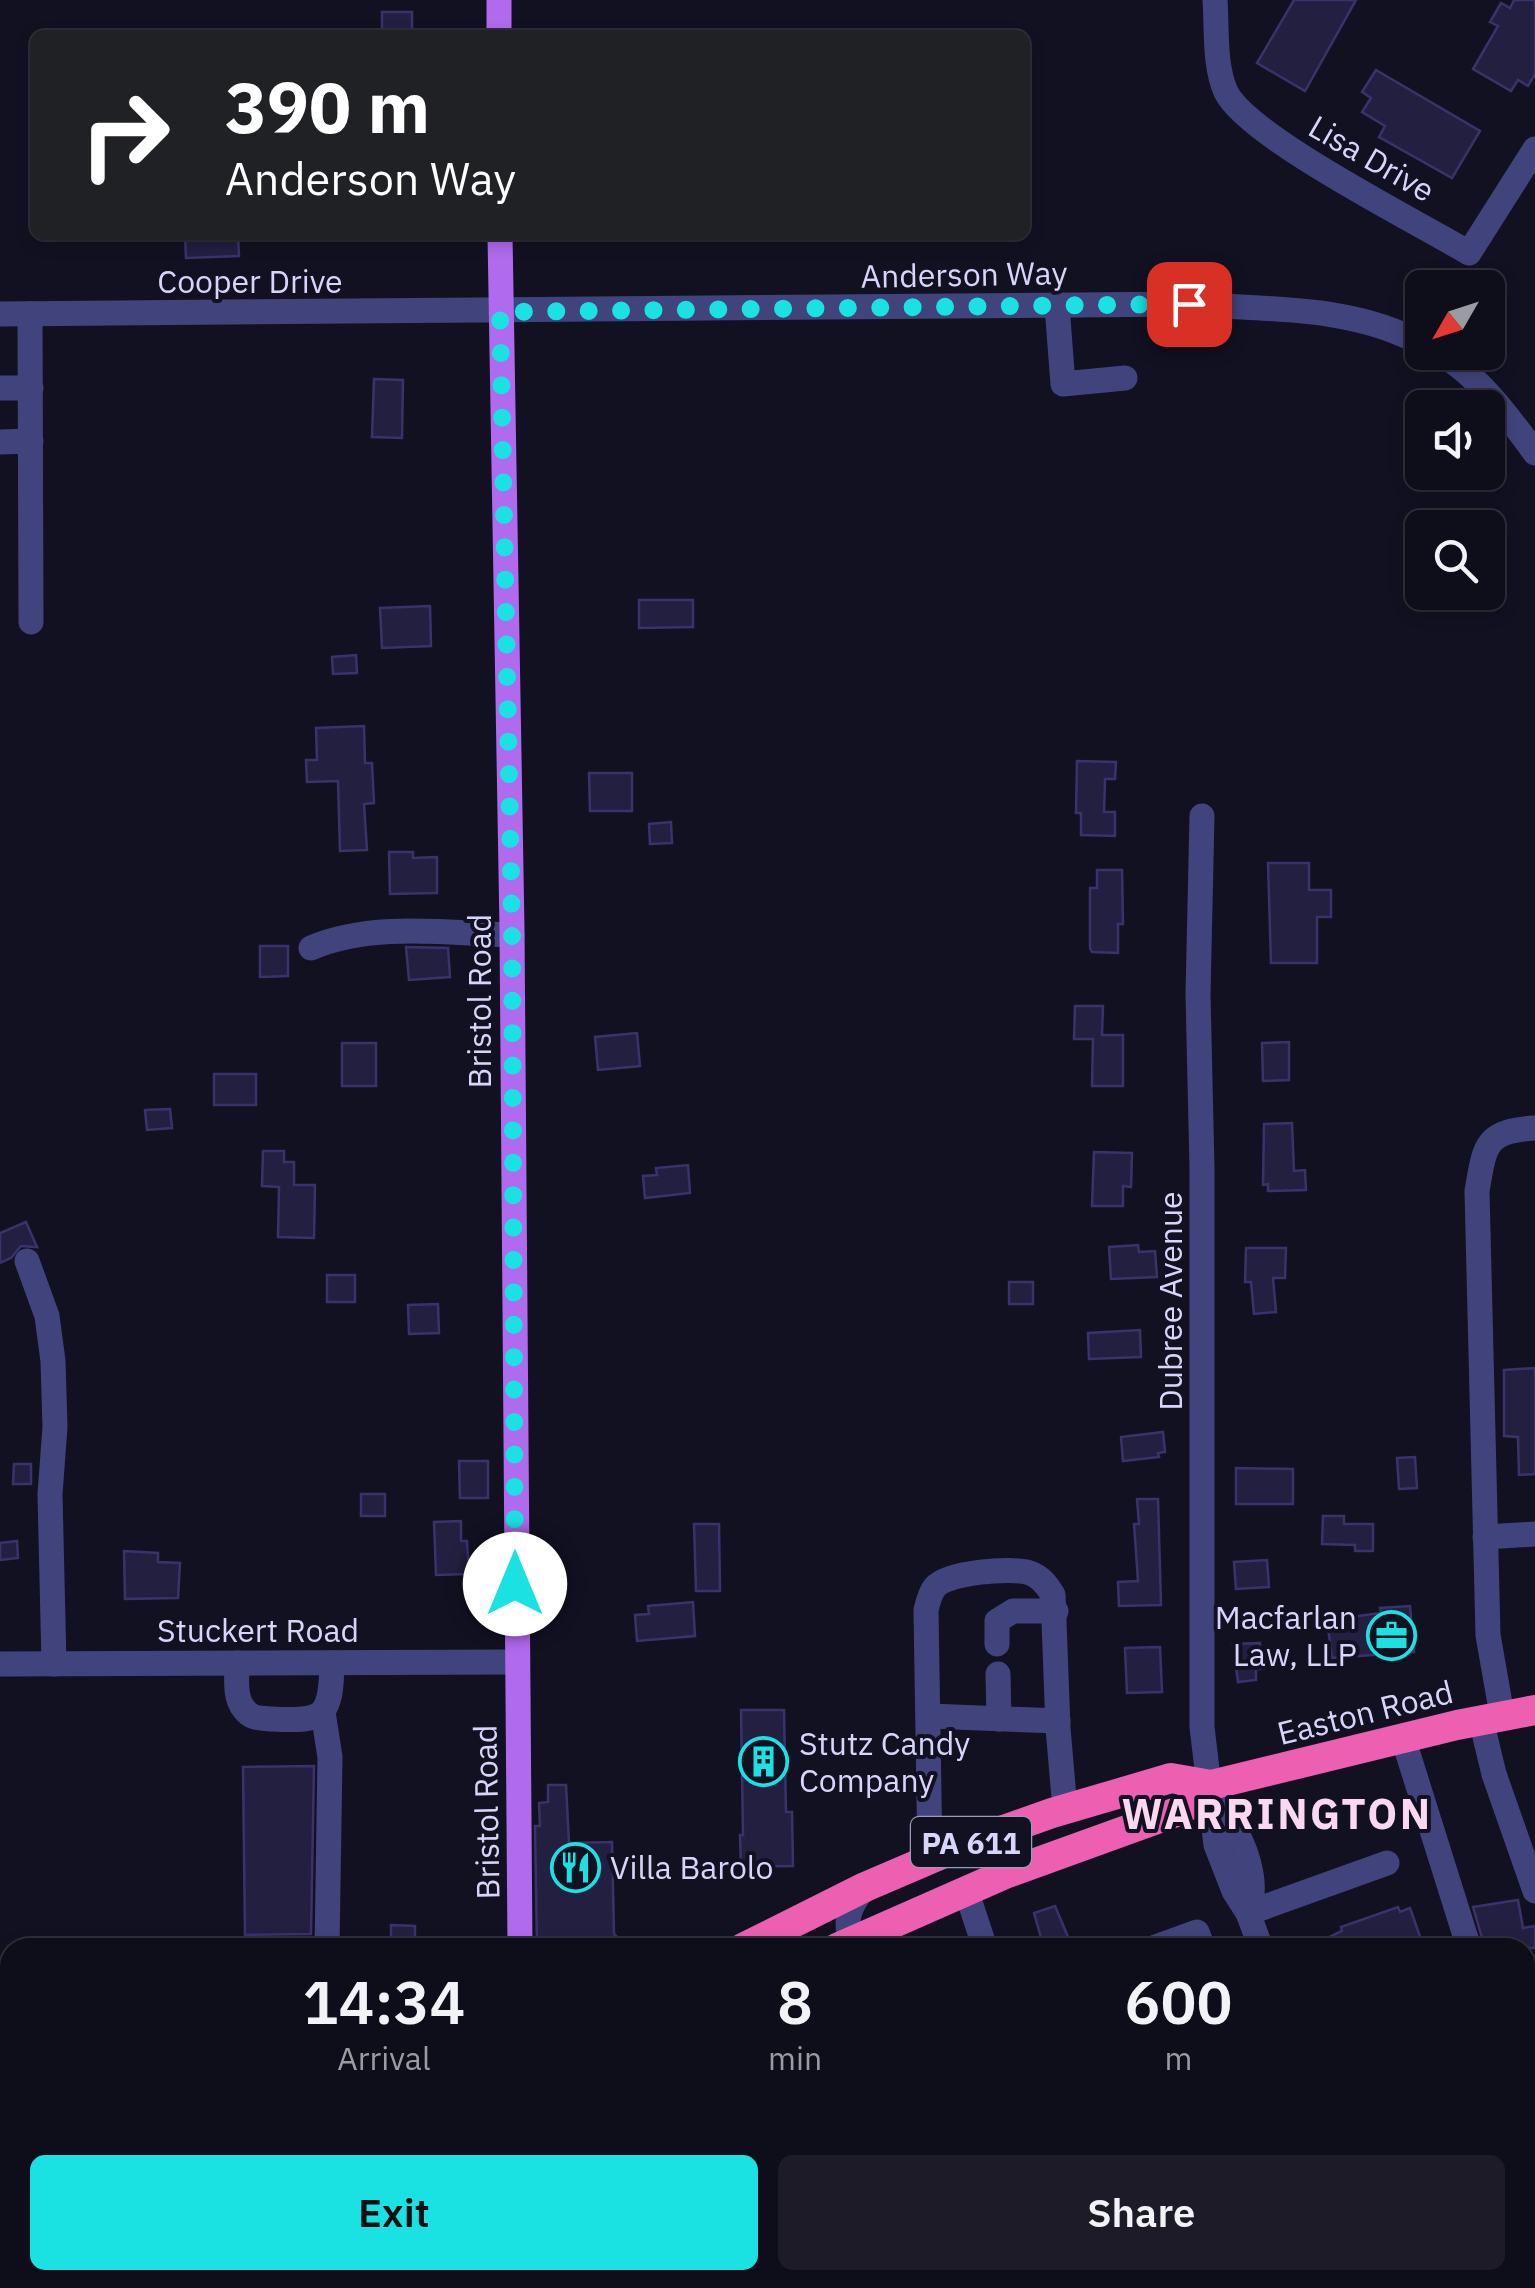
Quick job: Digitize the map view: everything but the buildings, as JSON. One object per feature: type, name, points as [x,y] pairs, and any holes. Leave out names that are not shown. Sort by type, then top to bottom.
[{"type":"highway","name":"Easton Road","points":[[763,1938],[865,1887],[1066,1809],[1172,1778],[1211,1785],[1535,1710]]},
{"type":"highway","name":"Easton Road","points":[[862,1938],[966,1890],[1182,1810],[1211,1785]]},
{"type":"main road","points":[[498,0],[499,30]]},
{"type":"main road","name":"Bristol Road","points":[[500,240],[512,935],[520,1938]]},
{"type":"street","name":"Lisa Drive","points":[[1214,0],[1222,75],[1235,106],[1268,135],[1469,252],[1535,148]]},
{"type":"street","name":"Anderson Way","points":[[500,312],[1189,304],[1334,314],[1395,328],[1405,334]]},
{"type":"street","points":[[1058,306],[1062,384],[1125,378]]},
{"type":"street","name":"Cooper Drive","points":[[0,314],[500,312]]},
{"type":"street","points":[[30,314],[31,622]]},
{"type":"street","points":[[1461,370],[1496,404],[1535,453]]},
{"type":"street","points":[[0,388],[31,388]]},
{"type":"street","points":[[0,442],[31,441]]},
{"type":"street","name":"Dubree Avenue","points":[[1202,816],[1198,994],[1202,1168],[1202,1727],[1211,1785],[1237,1834],[1255,1883],[1248,1912]]},
{"type":"street","points":[[311,948],[339,936],[388,932],[512,935]]},
{"type":"street","points":[[1535,1128],[1496,1135],[1486,1144],[1477,1192],[1484,1537],[1494,1774],[1535,1891]]},
{"type":"street","points":[[27,1261],[47,1316],[53,1360],[50,1510],[54,1664]]},
{"type":"street","points":[[1484,1537],[1535,1534]]},
{"type":"street","points":[[930,1860],[926,1610],[940,1583],[966,1574],[1026,1572],[1048,1586],[1056,1611],[1058,1721],[1066,1809]]},
{"type":"street","points":[[996,1644],[997,1621],[1013,1611],[1056,1611]]},
{"type":"street","name":"Stuckert Road","points":[[0,1664],[516,1662]]},
{"type":"street","points":[[236,1663],[237,1694],[242,1708],[252,1717],[308,1721],[322,1712],[332,1695],[332,1663]]},
{"type":"street","points":[[998,1674],[999,1719]]},
{"type":"street","points":[[322,1712],[330,1757],[328,1938]]},
{"type":"street","points":[[929,1716],[1058,1721]]},
{"type":"street","points":[[1403,1738],[1466,1938]]},
{"type":"street","points":[[1257,1938],[1248,1912],[1387,1864]]},
{"type":"street","points":[[847,1938],[846,1920],[865,1887]]},
{"type":"street","points":[[966,1890],[982,1938]]},
{"type":"place","name":"Macfarlan Law, LLP","points":[[1392,1635]]},
{"type":"place","name":"Stutz Candy Company","points":[[764,1761]]},
{"type":"place","name":"Villa Barolo","points":[[575,1867]]},
{"type":"district","name":"WARRINGTON","points":[[1277,1813]]},
{"type":"route","points":[[515,1584],[512,928],[500,312],[1189,304]]}]
